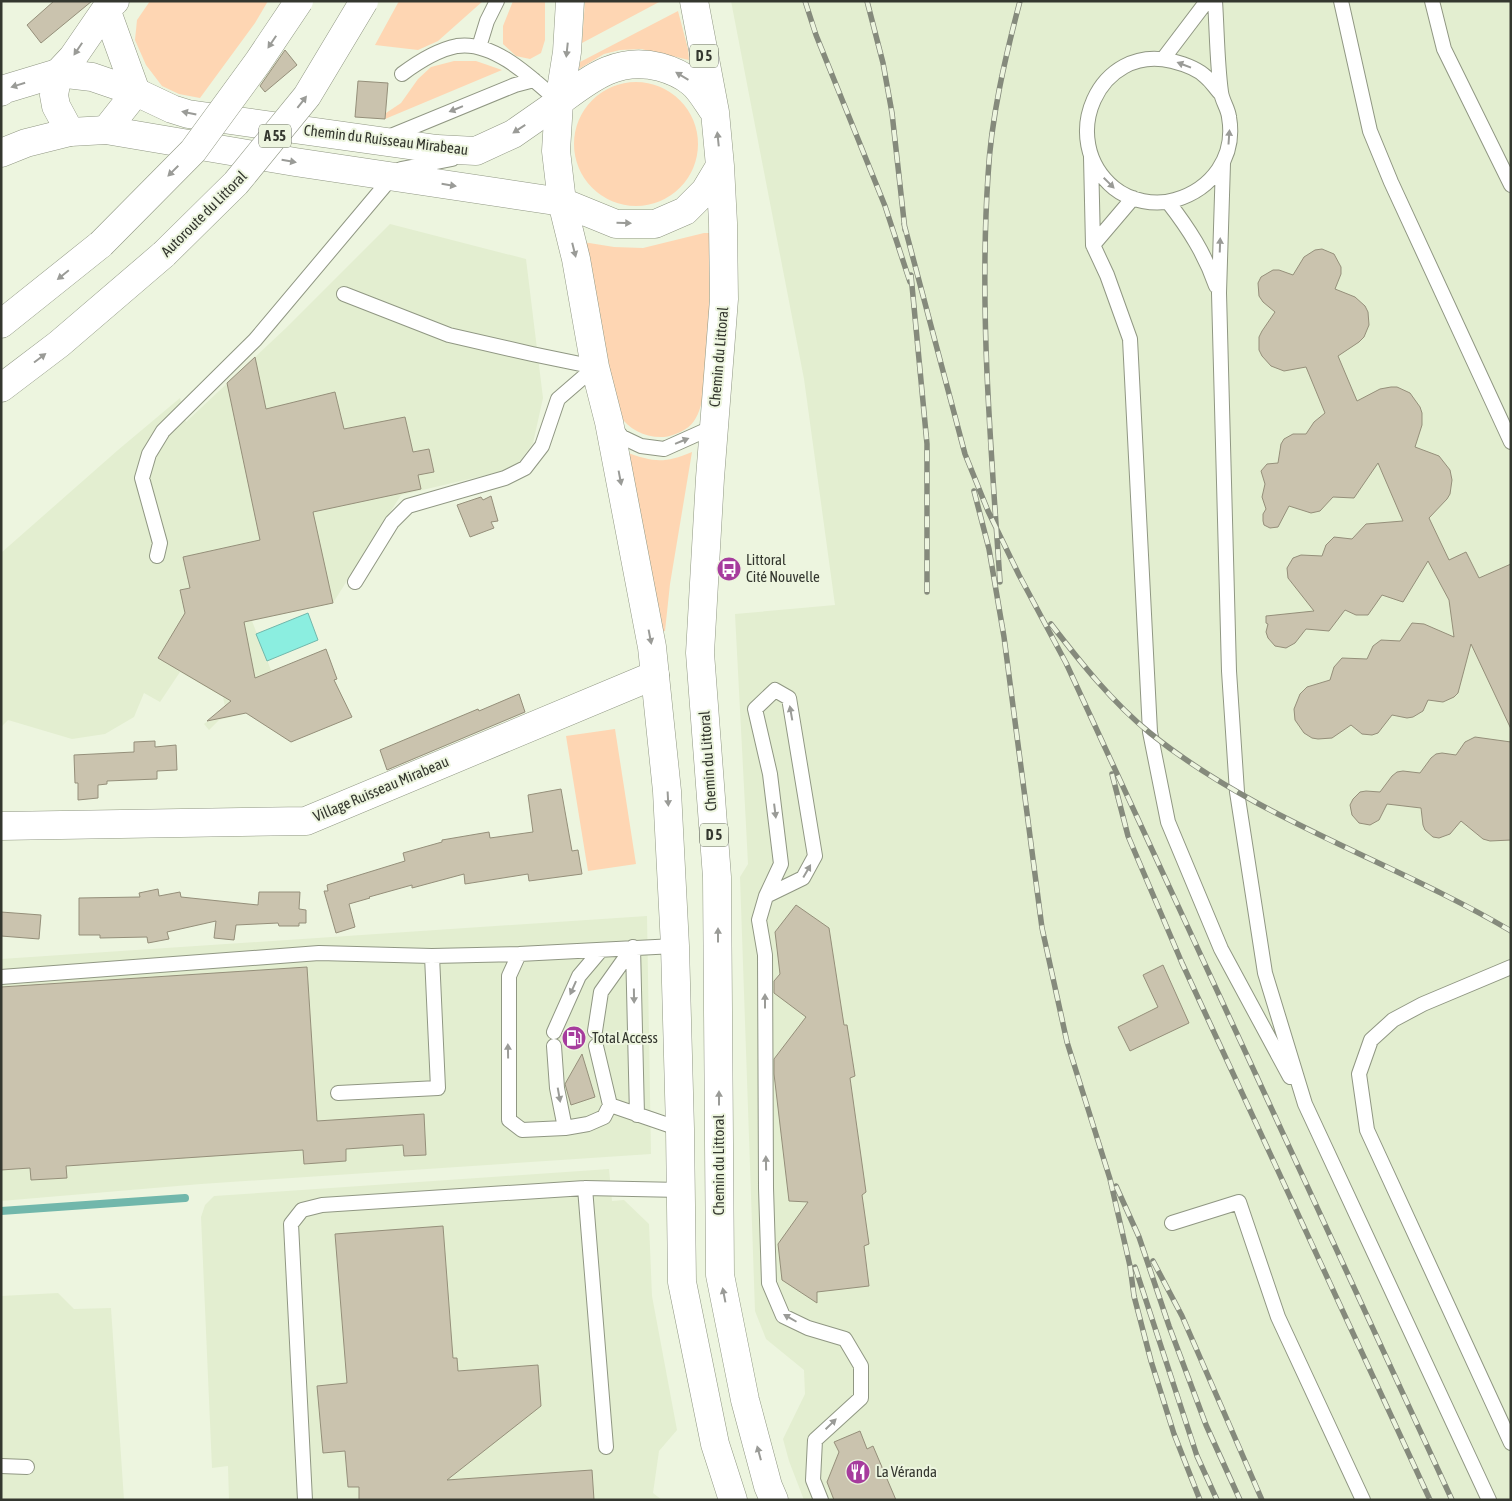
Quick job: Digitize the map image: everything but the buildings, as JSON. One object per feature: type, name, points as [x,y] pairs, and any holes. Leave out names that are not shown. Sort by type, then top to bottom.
[{"type":"main road","points":[[1,324],[101,244],[193,151],[258,62],[299,1]]},
{"type":"main road","name":"Autoroute du Littoral","points":[[1,388],[59,344],[164,254],[236,183],[307,96],[364,1]]},
{"type":"main road","points":[[570,1],[567,52],[559,102],[556,152],[562,202],[576,259],[595,367],[609,422],[650,637],[655,675],[667,790],[675,946],[682,1282],[715,1444],[733,1500]]},
{"type":"main road","name":"D 5","points":[[694,1],[715,112]]},
{"type":"main road","points":[[70,132],[56,106],[54,95],[58,73],[73,57],[110,5]]},
{"type":"main road","points":[[106,130],[136,92],[110,5]]},
{"type":"main road","points":[[1,154],[26,143],[70,132],[106,130],[295,162],[562,202],[616,224],[655,224],[685,211],[705,191],[720,166],[715,112],[692,82],[674,71],[649,64],[627,64],[611,68],[580,86],[559,102]]},
{"type":"main road","name":"Chemin du Ruisseau Mirabeau","points":[[1,92],[5,89],[58,73],[92,77],[136,92],[172,109],[188,114],[437,149],[476,151],[513,134],[559,102]]},
{"type":"main road","name":"Chemin du Littoral","points":[[720,166],[724,299],[713,427],[700,653],[717,876],[720,1275],[745,1400],[768,1486],[774,1500]]},
{"type":"main road","name":"Village Ruisseau Mirabeau","points":[[1,826],[306,821],[655,675]]},
{"type":"lane","points":[[480,47],[487,21],[497,1]]},
{"type":"lane","points":[[1163,59],[1207,1]]},
{"type":"lane","points":[[1215,1],[1221,94],[1230,124],[1230,140],[1223,163],[1218,293],[1229,671],[1237,792],[1265,973],[1305,1104]]},
{"type":"lane","points":[[1341,1],[1370,131],[1391,182],[1511,442]]},
{"type":"lane","points":[[1432,1],[1444,49],[1511,185]]},
{"type":"lane","points":[[402,74],[418,62],[436,53],[458,46],[480,47],[502,57],[534,80],[559,102]]},
{"type":"lane","points":[[1221,94],[1206,76],[1186,64],[1163,59],[1139,61],[1117,71],[1100,88],[1089,110],[1086,134],[1091,157],[1093,245],[1107,275],[1130,340],[1150,732],[1168,822],[1221,949],[1305,1104],[1489,1500]]},
{"type":"lane","points":[[380,140],[515,85],[534,80]]},
{"type":"lane","points":[[157,556],[160,543],[142,478],[149,454],[163,431],[255,340],[392,176],[401,169],[452,159],[476,151]]},
{"type":"lane","points":[[1091,157],[1101,175],[1115,189],[1133,198],[1150,203],[1168,202],[1191,196],[1210,182],[1223,163]]},
{"type":"lane","points":[[1093,245],[1133,198]]},
{"type":"lane","points":[[1168,202],[1200,246],[1212,272],[1218,293]]},
{"type":"lane","points":[[344,294],[449,335],[595,367]]},
{"type":"lane","points":[[355,582],[392,522],[408,506],[505,478],[525,468],[542,446],[558,399],[595,367]]},
{"type":"lane","points":[[609,422],[622,437],[641,446],[664,448],[713,427]]},
{"type":"lane","points":[[766,896],[803,878],[815,856],[789,698],[775,690],[755,708],[770,774],[781,864],[766,896],[759,920],[764,954],[766,1188],[769,1283],[783,1316],[808,1328],[845,1340],[861,1366],[861,1398],[815,1440],[813,1480],[821,1500]]},
{"type":"lane","points":[[1,977],[319,953],[432,956],[519,954],[675,946]]},
{"type":"lane","points":[[595,1031],[602,992],[633,948]]},
{"type":"lane","points":[[633,948],[637,1115]]},
{"type":"lane","points":[[554,1032],[579,976],[601,950]]},
{"type":"lane","points":[[519,954],[509,976],[509,1120],[522,1130],[565,1128],[588,1124],[604,1117],[610,1105],[596,1046]]},
{"type":"lane","points":[[338,1093],[438,1088],[432,956]]},
{"type":"lane","points":[[1507,972],[1423,1004],[1393,1020],[1371,1040],[1360,1074],[1367,1130],[1511,1443]]},
{"type":"lane","points":[[554,1046],[557,1088],[565,1128]]},
{"type":"lane","points":[[610,1105],[680,1129]]},
{"type":"lane","points":[[585,1188],[606,1447]]},
{"type":"lane","points":[[305,1500],[291,1224],[302,1210],[322,1205],[585,1188],[681,1190]]},
{"type":"lane","points":[[1172,1223],[1239,1202],[1278,1317],[1363,1500]]},
{"type":"lane","points":[[1,1466],[27,1467]]},
{"type":"shaded area","points":[[150,1],[268,1],[255,23],[200,98],[179,94],[162,86],[146,65],[135,40],[137,20]]},
{"type":"shaded area","points":[[399,1],[483,1],[438,41],[418,50],[375,45]]},
{"type":"shaded area","points":[[513,1],[545,1],[545,40],[541,53],[530,59],[516,56],[503,44],[503,26]]},
{"type":"shaded area","points":[[585,1],[661,1],[582,43]]},
{"type":"shaded area","points":[[731,1],[1511,1],[1511,1500],[804,1500],[783,1439],[805,1394],[804,1370],[766,1339],[755,1311],[740,877],[748,864],[735,614],[835,605],[804,379]]},
{"type":"shaded area","points":[[678,11],[689,60],[641,49],[620,50],[604,54],[579,69],[580,62]]},
{"type":"shaded area","points":[[454,61],[476,61],[502,70],[385,119],[386,113],[401,103],[418,79],[431,67]]},
{"type":"shaded area","points":[[636,82],[660,87],[680,100],[693,120],[698,144],[693,168],[680,188],[660,201],[636,206],[612,201],[592,188],[579,168],[574,144],[579,120],[592,100],[612,87]]},
{"type":"shaded area","points":[[390,224],[526,259],[543,398],[533,443],[517,465],[508,470],[401,495],[333,603],[252,621],[291,722],[247,713],[219,720],[209,730],[204,724],[225,707],[223,697],[180,672],[160,702],[144,693],[134,717],[105,734],[72,739],[8,720],[1,727],[1,553],[180,398],[186,422],[286,328]]},
{"type":"shaded area","points":[[710,233],[710,298],[702,401],[698,415],[688,427],[680,432],[664,437],[650,436],[633,429],[619,415],[583,242],[614,247],[643,248]]},
{"type":"shaded area","points":[[625,452],[651,460],[666,460],[692,452],[670,584],[665,631],[661,631]]},
{"type":"shaded area","points":[[615,729],[636,864],[588,871],[566,736]]},
{"type":"shaded area","points":[[647,916],[651,1154],[201,1184],[1,1201],[1,959]]},
{"type":"shaded area","points":[[609,1169],[612,1201],[624,1200],[649,1224],[652,1296],[677,1430],[659,1451],[653,1493],[662,1500],[229,1500],[228,1466],[212,1468],[201,1217],[205,1205],[214,1196]]},
{"type":"shaded area","points":[[58,1293],[74,1309],[111,1308],[124,1500],[1,1500],[1,1296]]},
{"type":"water","points":[[308,613],[318,640],[267,661],[256,634]]},
{"type":"waterway","points":[[1,1211],[185,1198]]},
{"type":"railway","points":[[805,1],[816,35],[885,206],[910,282]]},
{"type":"railway","points":[[867,1],[883,63],[892,113],[905,230]]},
{"type":"railway","points":[[1000,582],[985,329],[986,227],[988,176],[995,110],[1020,1]]},
{"type":"railway","points":[[904,224],[965,454],[988,511],[1019,575],[1066,663],[1452,1500]]},
{"type":"railway","points":[[911,275],[927,444],[927,592]]},
{"type":"railway","points":[[974,491],[989,549],[1004,637],[1042,928],[1067,1042],[1110,1179],[1130,1266],[1134,1296],[1151,1361],[1174,1434],[1200,1500]]},
{"type":"railway","points":[[1051,624],[1085,667],[1136,721],[1192,764],[1235,791],[1466,906],[1511,931]]},
{"type":"railway","points":[[1112,774],[1128,836],[1182,963],[1430,1500]]},
{"type":"railway","points":[[1116,1186],[1139,1237],[1169,1326],[1206,1425],[1240,1500]]},
{"type":"railway","points":[[1153,1261],[1182,1316],[1262,1500]]},
{"type":"railway","points":[[1135,1267],[1197,1456],[1217,1500]]},
{"type":"place","name":"Littoral Cité Nouvelle","points":[[729,569]]},
{"type":"place","name":"Total Access","points":[[574,1038]]},
{"type":"place","name":"La Véranda","points":[[858,1472]]}]
